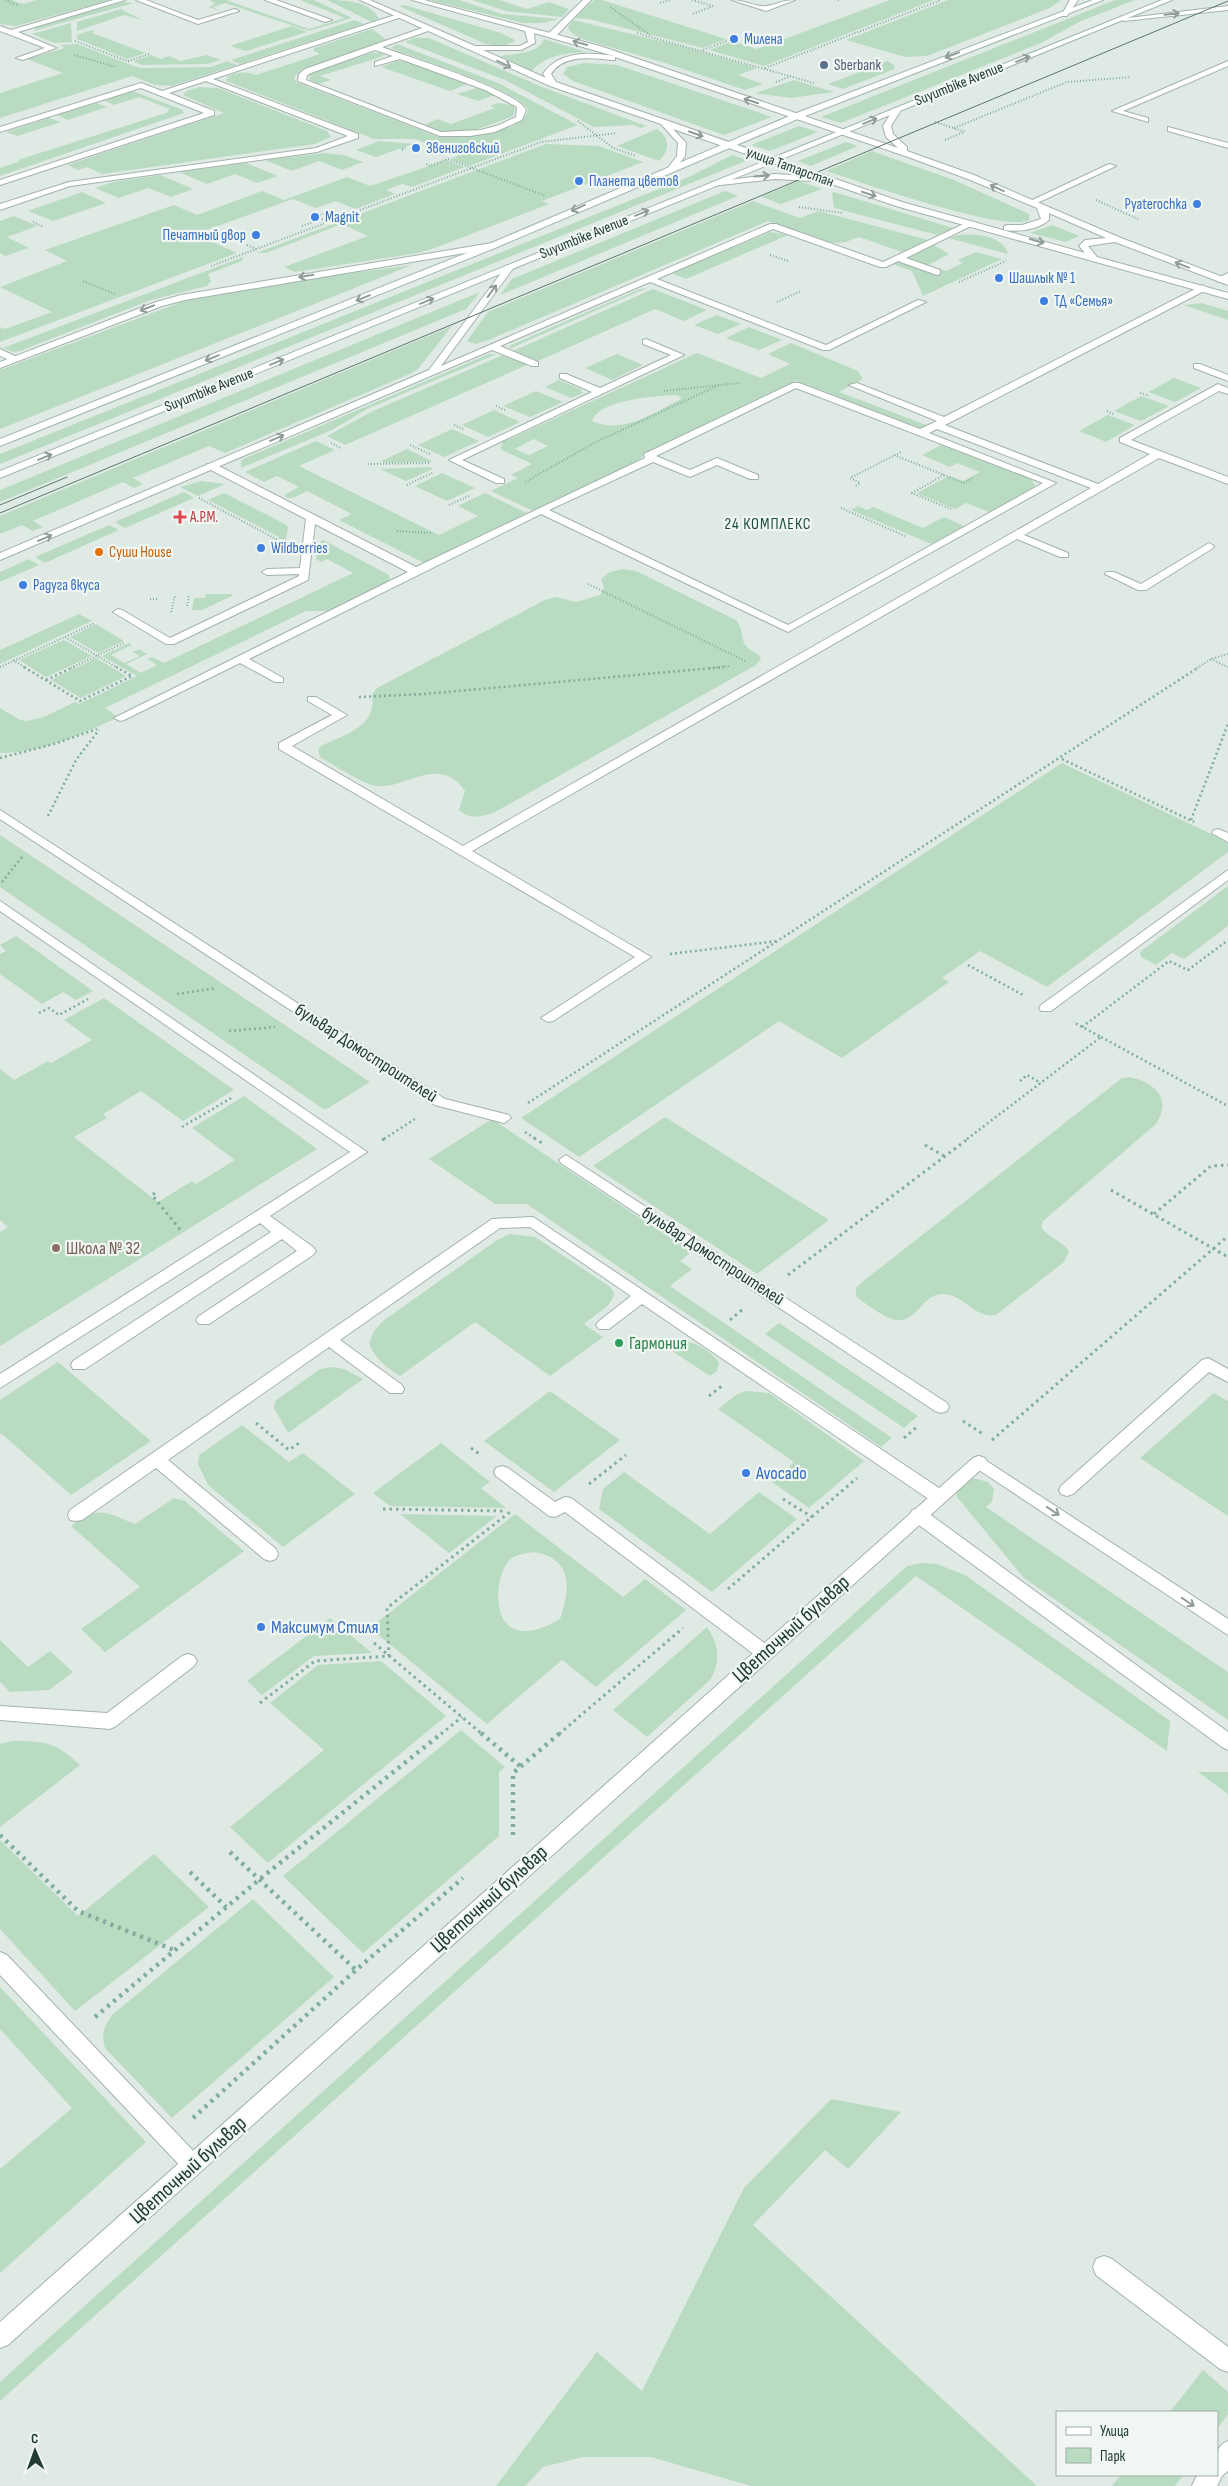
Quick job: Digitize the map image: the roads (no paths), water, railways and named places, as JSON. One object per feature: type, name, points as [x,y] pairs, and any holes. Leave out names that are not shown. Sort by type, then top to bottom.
[{"type":"street","points":[[11,32],[121,0]]},
{"type":"street","points":[[140,0],[198,22],[235,11],[222,6]]},
{"type":"street","points":[[269,0],[328,20]]},
{"type":"street","name":"улица Татарстан","points":[[364,0],[553,84],[840,184],[899,204],[973,223],[1228,296]]},
{"type":"street","points":[[416,0],[552,35],[911,154],[971,177],[1118,240],[1226,279]]},
{"type":"street","points":[[552,35],[587,0]]},
{"type":"street","points":[[736,0],[766,9],[791,0]]},
{"type":"street","points":[[1064,14],[1074,0]]},
{"type":"street","name":"Suyumbike Avenue","points":[[0,443],[492,246],[671,168],[797,116],[1042,20],[1064,14],[1099,0]]},
{"type":"street","name":"Suyumbike Avenue","points":[[0,475],[1168,0]]},
{"type":"street","points":[[1124,19],[1228,8]]},
{"type":"street","points":[[162,94],[401,16]]},
{"type":"street","points":[[0,28],[52,48],[20,58]]},
{"type":"street","points":[[377,48],[478,84],[505,97],[522,110],[521,115],[515,121],[477,133],[440,134],[302,81],[303,74],[308,71],[377,48],[428,28]]},
{"type":"street","points":[[470,48],[520,48],[531,43],[532,38],[528,29]]},
{"type":"street","points":[[378,64],[400,56]]},
{"type":"street","points":[[553,84],[547,74],[549,69],[557,63],[585,58],[631,61]]},
{"type":"street","points":[[1145,120],[1116,111],[1228,63]]},
{"type":"street","points":[[0,207],[68,184],[317,150],[355,136],[206,79]]},
{"type":"street","points":[[464,89],[478,84]]},
{"type":"street","points":[[0,130],[141,85],[211,113],[0,183]]},
{"type":"street","points":[[489,103],[505,97]]},
{"type":"street","points":[[897,110],[887,126],[889,135],[911,154]]},
{"type":"street","points":[[664,123],[682,143],[682,156],[671,168]]},
{"type":"street","points":[[1171,129],[1228,146]]},
{"type":"street","points":[[1030,203],[1112,166]]},
{"type":"street","points":[[714,184],[774,176],[840,184]]},
{"type":"street","points":[[0,557],[773,226],[883,265],[973,223],[1007,228],[1022,228],[1038,224],[1045,220],[1045,214],[1041,208]]},
{"type":"street","points":[[1093,257],[1083,246],[1088,242],[1118,240]]},
{"type":"street","points":[[0,365],[160,304],[184,297],[492,246]]},
{"type":"street","points":[[898,258],[937,272]]},
{"type":"street","points":[[432,372],[510,267]]},
{"type":"street","points":[[650,279],[826,348],[921,302]]},
{"type":"street","points":[[926,435],[941,423],[1203,288]]},
{"type":"street","points":[[500,481],[454,460],[680,355],[646,342]]},
{"type":"street","points":[[494,347],[535,364]]},
{"type":"street","points":[[0,352],[14,359]]},
{"type":"street","points":[[1196,366],[1228,379],[1218,387],[1123,440],[1228,481]]},
{"type":"street","points":[[563,376],[601,392]]},
{"type":"street","points":[[541,510],[788,629],[1051,484],[796,385],[648,456],[690,474],[717,461],[754,478]]},
{"type":"street","points":[[854,385],[1099,488]]},
{"type":"street","points":[[1218,387],[1228,391]]},
{"type":"street","points":[[464,851],[1158,454]]},
{"type":"street","points":[[120,718],[541,510],[653,458]]},
{"type":"street","points":[[210,466],[417,572]]},
{"type":"street","points":[[118,612],[170,642],[304,578],[311,517]]},
{"type":"street","points":[[1016,535],[1064,555]]},
{"type":"street","points":[[1110,574],[1142,588],[1209,546]]},
{"type":"street","points":[[269,572],[304,571]]},
{"type":"street","points":[[241,659],[279,680]]},
{"type":"street","points":[[312,699],[341,715],[283,746],[644,957],[548,1018]]},
{"type":"street","name":"бульвар Домостроителей","points":[[0,814],[440,1102],[504,1118]]},
{"type":"street","points":[[1046,1008],[1228,874]]},
{"type":"street","points":[[0,1382],[360,1152],[1,907]]},
{"type":"street","name":"бульвар Домостроителей","points":[[566,1160],[941,1407]]},
{"type":"street","points":[[204,1320],[308,1251],[260,1216]]},
{"type":"street","points":[[76,1515],[497,1223],[533,1222],[939,1497]]},
{"type":"street","points":[[79,1365],[282,1232]]},
{"type":"street","points":[[604,1325],[642,1296]]},
{"type":"street","points":[[330,1340],[396,1389]]},
{"type":"street","points":[[1067,1490],[1208,1364],[1228,1376]]},
{"type":"street","points":[[157,1460],[270,1554]]},
{"type":"street","name":"Цветочный бульвар","points":[[0,2337],[979,1462],[1228,1628]]},
{"type":"street","points":[[502,1472],[555,1511],[565,1503],[765,1652]]},
{"type":"street","points":[[918,1516],[1228,1742]]},
{"type":"street","points":[[0,1713],[110,1721],[188,1661]]},
{"type":"street","points":[[0,1961],[192,2165]]},
{"type":"street","points":[[1104,2267],[1228,2361]]},
{"type":"street","points":[[1218,2466],[1228,2452]]},
{"type":"street","points":[[1202,2486],[1210,2476]]},
{"type":"tram line","points":[[0,513],[1228,1]]},
{"type":"tram line","points":[[0,505],[67,477]]},
{"type":"place","name":"Милена","points":[[734,39]]},
{"type":"place","name":"Sberbank","points":[[824,65]]},
{"type":"place","name":"Звениговский","points":[[416,148]]},
{"type":"place","name":"Планета цветов","points":[[579,181]]},
{"type":"place","name":"Pyaterochka","points":[[1197,204]]},
{"type":"place","name":"Magnit","points":[[315,217]]},
{"type":"place","name":"Печатный двор","points":[[256,235]]},
{"type":"place","name":"Шашлык № 1","points":[[999,278]]},
{"type":"place","name":"ТД «Семья»","points":[[1044,301]]},
{"type":"place","name":"А.Р.М.","points":[[180,517]]},
{"type":"place","name":"Wildberries","points":[[261,548]]},
{"type":"place","name":"Суши House","points":[[99,552]]},
{"type":"place","name":"Радуга вкуса","points":[[23,585]]},
{"type":"place","name":"Школа № 32","points":[[56,1248]]},
{"type":"place","name":"Гармония","points":[[619,1343]]},
{"type":"place","name":"Avocado","points":[[746,1473]]},
{"type":"place","name":"Максимум Стиля","points":[[261,1627]]},
{"type":"district","name":"24 КОМПЛЕКС","points":[[768,524]]}]
